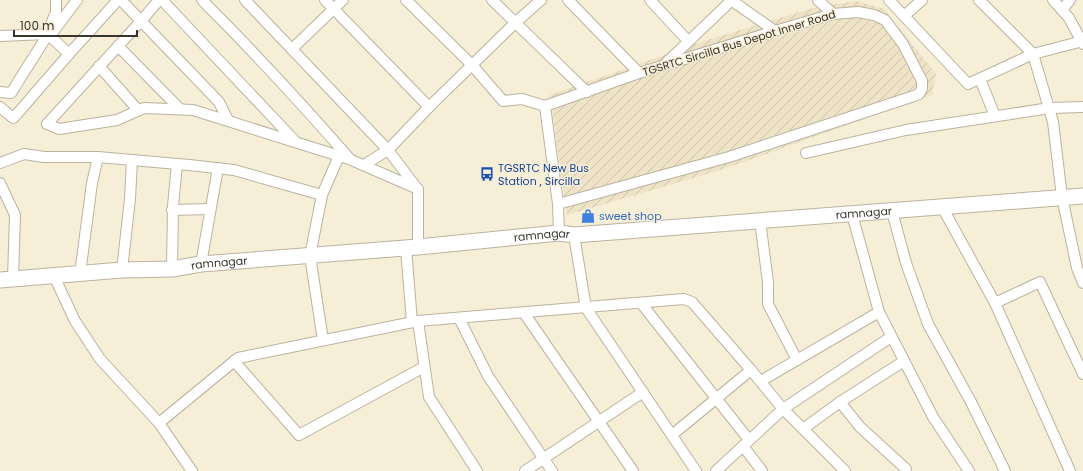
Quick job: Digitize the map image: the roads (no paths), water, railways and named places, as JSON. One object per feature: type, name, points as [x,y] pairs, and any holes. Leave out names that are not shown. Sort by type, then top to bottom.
[{"type":"main road","name":"ramnagar","points":[[3,280],[122,270],[172,269],[201,264],[412,248],[559,233],[574,235],[1083,196]]},
{"type":"street","points":[[0,92],[11,94],[47,34],[56,12],[56,0]]},
{"type":"street","points":[[69,54],[50,36],[77,0]]},
{"type":"street","points":[[0,107],[13,118],[119,0],[218,102],[228,120]]},
{"type":"street","points":[[296,142],[161,0],[47,124],[59,129],[117,120],[144,108],[193,110],[349,159],[418,189]]},
{"type":"street","points":[[202,0],[247,45],[308,111],[349,159]]},
{"type":"street","points":[[245,0],[388,150],[418,189],[412,248],[415,321],[429,397],[476,471]]},
{"type":"street","points":[[326,0],[429,107]]},
{"type":"street","points":[[292,49],[343,0]]},
{"type":"street","points":[[406,0],[472,65],[503,101],[522,99],[545,106],[558,204],[559,233]]},
{"type":"street","points":[[492,0],[587,92]]},
{"type":"street","points":[[364,165],[388,150],[429,107],[515,23],[541,0]]},
{"type":"street","points":[[568,0],[639,73]]},
{"type":"street","points":[[650,0],[688,41]]},
{"type":"street","points":[[663,66],[731,0],[774,31]]},
{"type":"street","points":[[818,0],[833,14]]},
{"type":"street","points":[[889,0],[968,84],[1033,54],[1082,41],[1069,18],[1053,0]]},
{"type":"street","points":[[904,16],[922,0]]},
{"type":"street","points":[[979,0],[1033,54],[1050,108],[1062,198],[1077,268],[1083,283]]},
{"type":"street","points":[[1062,10],[1070,0]]},
{"type":"street","name":"TGSRTC Sircilla Bus Depot Inner Road","points":[[545,106],[639,73],[774,31],[833,14],[858,12],[874,15],[884,20],[903,44],[922,81],[922,88],[919,94],[914,96],[729,157],[558,204]]},
{"type":"street","points":[[0,36],[47,34]]},
{"type":"street","points":[[118,46],[180,109]]},
{"type":"street","points":[[99,66],[138,110]]},
{"type":"street","points":[[980,79],[995,116]]},
{"type":"street","points":[[806,153],[906,130],[1050,108],[1083,107]]},
{"type":"street","points":[[0,163],[24,154],[44,157],[98,157],[218,168],[234,170],[322,195]]},
{"type":"street","points":[[323,340],[310,256],[322,195],[339,156]]},
{"type":"street","points":[[80,274],[92,183],[98,157]]},
{"type":"street","points":[[122,270],[130,199],[132,160]]},
{"type":"street","points":[[172,269],[172,210],[176,164]]},
{"type":"street","points":[[201,264],[218,168]]},
{"type":"street","points":[[0,183],[15,215],[3,280]]},
{"type":"street","points":[[942,207],[995,303],[1070,471]]},
{"type":"street","points":[[172,210],[210,209]]},
{"type":"street","points":[[892,211],[906,263],[928,324],[1005,471]]},
{"type":"street","points":[[852,214],[879,312],[933,417],[969,471]]},
{"type":"street","points":[[760,221],[768,282],[768,304],[797,360]]},
{"type":"street","points":[[574,235],[586,308],[696,471]]},
{"type":"street","points":[[54,276],[75,321],[100,359],[159,423],[192,471]]},
{"type":"street","points":[[995,303],[1040,282],[1083,374]]},
{"type":"street","points":[[159,423],[238,358],[415,321],[684,299],[692,302],[761,381],[783,409],[845,471]]},
{"type":"street","points":[[641,303],[716,398],[746,443],[762,471]]},
{"type":"street","points":[[761,381],[879,312]]},
{"type":"street","points":[[524,313],[633,471]]},
{"type":"street","points":[[459,318],[488,376],[552,471]]},
{"type":"street","points":[[716,471],[783,409],[891,337]]},
{"type":"street","points":[[803,429],[840,402],[904,361]]},
{"type":"street","points":[[234,362],[299,435],[424,367]]},
{"type":"street","points":[[672,435],[751,370]]},
{"type":"street","points":[[525,471],[643,392]]},
{"type":"street","points":[[840,402],[860,427],[906,469]]},
{"type":"place","name":"TGSRTC New Bus Station , Sircilla","points":[[487,174]]},
{"type":"place","name":"sweet shop","points":[[588,216]]}]
